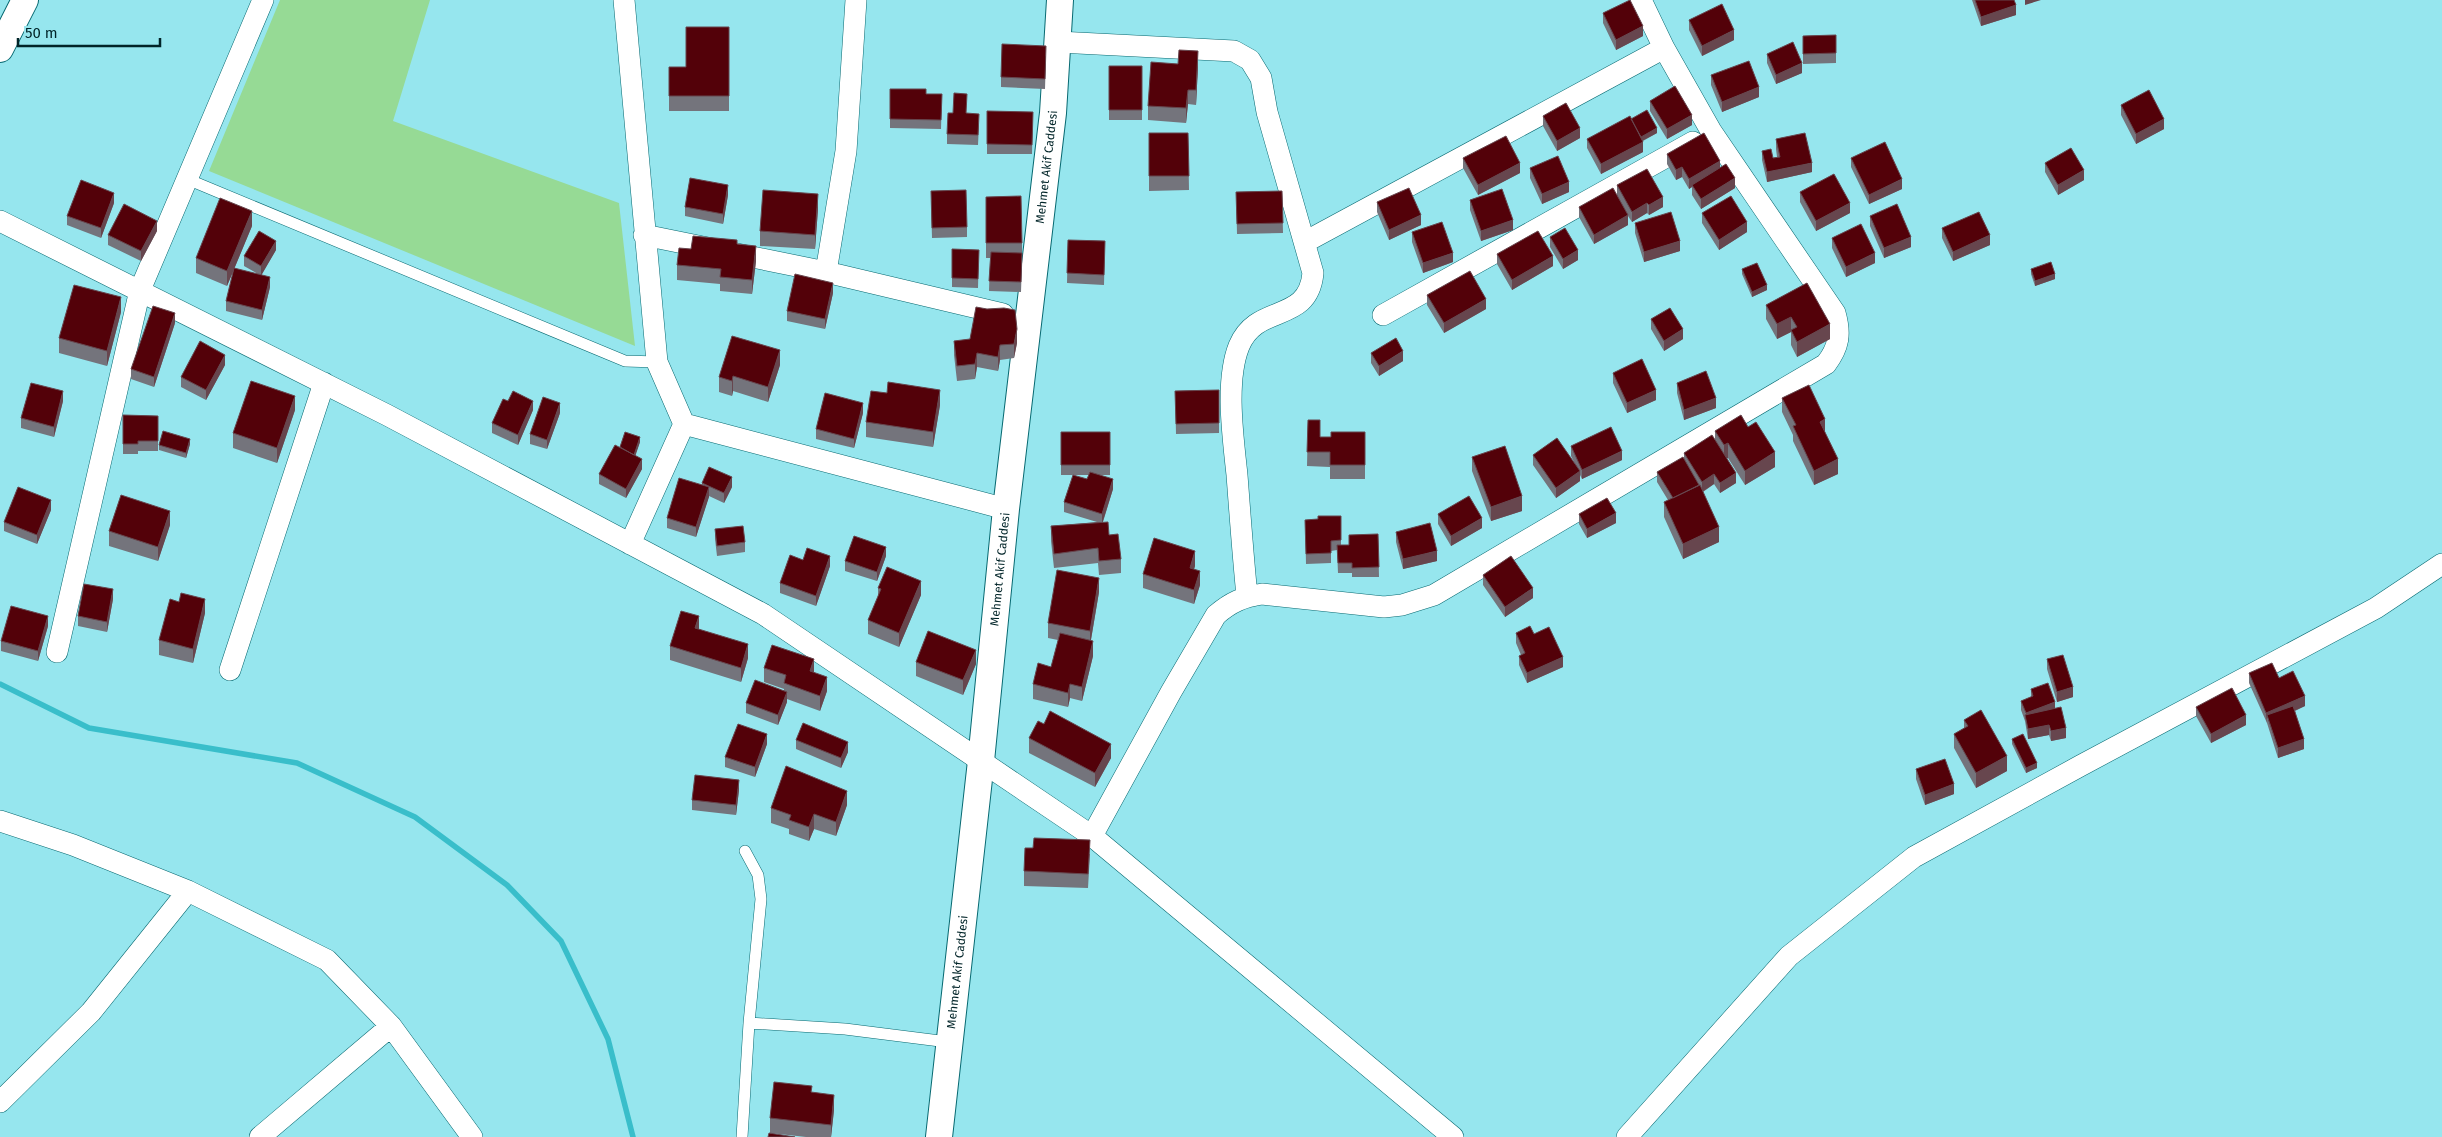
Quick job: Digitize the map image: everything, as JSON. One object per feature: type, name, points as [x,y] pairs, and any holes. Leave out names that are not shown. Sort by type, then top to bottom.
[{"type":"street","points":[[0,49],[25,0]]},
{"type":"street","points":[[57,652],[140,290],[263,0]]},
{"type":"street","points":[[624,0],[657,362],[684,424],[630,544]]},
{"type":"street","points":[[826,272],[846,151],[856,0]]},
{"type":"street","name":"Mehmet Akif Caddesi","points":[[938,1137],[981,762],[1006,509],[1050,141],[1060,0]]},
{"type":"street","points":[[1092,836],[1171,692],[1216,615],[1235,601],[1247,596],[1262,594],[1384,607],[1402,605],[1434,595],[1826,364],[1834,353],[1839,341],[1839,327],[1835,313],[1711,131],[1664,48],[1641,0]]},
{"type":"street","points":[[1058,42],[1234,51],[1250,60],[1261,78],[1267,112],[1313,273],[1308,293],[1294,308],[1262,319],[1253,326],[1239,346],[1236,360],[1233,428],[1247,596]]},
{"type":"street","points":[[1305,242],[1664,48]]},
{"type":"street","points":[[1383,315],[1711,131]]},
{"type":"street","points":[[0,221],[324,382],[763,614],[1092,836],[1453,1137]]},
{"type":"street","points":[[644,235],[826,272],[1028,320]]},
{"type":"street","points":[[230,670],[324,382]]},
{"type":"street","points":[[684,424],[1006,509]]},
{"type":"street","points":[[1627,1137],[1789,956],[1914,858],[2080,766],[2376,608],[2442,564]]},
{"type":"street","points":[[0,821],[73,845],[188,891],[327,960],[391,1026],[472,1137]]},
{"type":"street","points":[[0,1102],[91,1012],[188,891]]},
{"type":"street","points":[[260,1137],[391,1026]]},
{"type":"lane","points":[[187,179],[625,361],[657,362]]},
{"type":"lane","points":[[742,1137],[749,1023],[761,887],[753,862],[745,851]]},
{"type":"lane","points":[[749,1023],[845,1028],[948,1042]]},
{"type":"green space","points":[[280,0],[430,0],[393,121],[619,203],[635,346],[209,171]]},
{"type":"building","points":[[1630,0],[1643,26],[1616,40],[1603,13]]},
{"type":"building","points":[[1975,0],[2014,0],[2016,5],[1981,17]]},
{"type":"building","points":[[1722,4],[1734,30],[1702,46],[1689,20]]},
{"type":"building","points":[[686,27],[729,27],[729,96],[669,96],[669,67],[686,67]]},
{"type":"building","points":[[1836,35],[1836,53],[1803,54],[1803,36]]},
{"type":"building","points":[[1793,42],[1802,63],[1776,75],[1767,54]]},
{"type":"building","points":[[1002,44],[1046,46],[1045,79],[1001,77]]},
{"type":"building","points":[[1179,50],[1198,51],[1196,90],[1188,90],[1186,108],[1148,106],[1151,62],[1178,64]]},
{"type":"building","points":[[1749,61],[1759,87],[1722,102],[1711,75]]},
{"type":"building","points":[[1109,66],[1142,66],[1142,110],[1109,110]]},
{"type":"building","points":[[1675,86],[1692,115],[1667,129],[1650,101]]},
{"type":"building","points":[[890,89],[926,89],[926,94],[942,94],[941,120],[890,119]]},
{"type":"building","points":[[2149,90],[2164,119],[2136,134],[2121,105]]},
{"type":"building","points":[[954,93],[967,94],[966,113],[979,114],[978,135],[947,134],[948,113],[953,113]]},
{"type":"building","points":[[1566,103],[1580,128],[1557,141],[1543,116]]},
{"type":"building","points":[[1647,110],[1657,128],[1641,137],[1631,119]]},
{"type":"building","points":[[987,111],[1033,112],[1032,145],[987,144]]},
{"type":"building","points":[[1630,116],[1643,142],[1601,164],[1587,139]]},
{"type":"building","points":[[1149,133],[1188,133],[1189,176],[1149,176]]},
{"type":"building","points":[[1704,133],[1720,161],[1689,179],[1682,167],[1676,170],[1667,154]]},
{"type":"building","points":[[1805,133],[1812,163],[1767,172],[1762,151],[1771,149],[1773,158],[1780,157],[1776,139]]},
{"type":"building","points":[[1506,136],[1520,163],[1478,185],[1463,158]]},
{"type":"building","points":[[1885,142],[1902,179],[1869,195],[1851,158]]},
{"type":"building","points":[[2071,148],[2084,170],[2058,185],[2045,163]]},
{"type":"building","points":[[1558,156],[1569,182],[1542,194],[1530,168]]},
{"type":"building","points":[[1726,164],[1735,178],[1701,199],[1692,185]]},
{"type":"building","points":[[1647,169],[1663,197],[1649,205],[1647,203],[1632,212],[1617,185]]},
{"type":"building","points":[[1834,174],[1850,203],[1816,221],[1800,192]]},
{"type":"building","points":[[690,178],[728,185],[723,214],[685,207]]},
{"type":"building","points":[[81,180],[114,193],[101,228],[67,216]]},
{"type":"building","points":[[1409,188],[1421,215],[1389,230],[1377,202]]},
{"type":"building","points":[[1613,188],[1628,215],[1594,235],[1579,207]]},
{"type":"building","points":[[1502,189],[1513,220],[1481,231],[1470,200]]},
{"type":"building","points":[[763,190],[818,194],[815,235],[760,231]]},
{"type":"building","points":[[966,190],[967,227],[932,228],[931,191]]},
{"type":"building","points":[[1282,191],[1283,223],[1237,224],[1236,192]]},
{"type":"building","points":[[1021,196],[1022,243],[986,243],[986,197]]},
{"type":"building","points":[[1731,196],[1747,222],[1719,240],[1702,213]]},
{"type":"building","points":[[220,198],[252,211],[227,271],[196,258]]},
{"type":"building","points":[[124,204],[157,221],[141,251],[108,235]]},
{"type":"building","points":[[1897,204],[1911,237],[1884,248],[1870,216]]},
{"type":"building","points":[[1671,212],[1680,241],[1644,252],[1635,223]]},
{"type":"building","points":[[1979,212],[1990,235],[1953,252],[1942,228]]},
{"type":"building","points":[[1442,222],[1453,253],[1423,263],[1412,232]]},
{"type":"building","points":[[1861,224],[1875,253],[1846,267],[1832,238]]},
{"type":"building","points":[[1565,228],[1578,250],[1563,259],[1550,237]]},
{"type":"building","points":[[259,231],[276,241],[261,266],[244,256]]},
{"type":"building","points":[[1538,231],[1553,256],[1512,280],[1497,254]]},
{"type":"building","points":[[693,236],[737,240],[737,244],[756,246],[752,280],[720,277],[721,269],[677,265],[679,248],[691,249]]},
{"type":"building","points":[[1068,240],[1105,241],[1104,275],[1067,273]]},
{"type":"building","points":[[952,249],[979,250],[978,279],[952,278]]},
{"type":"building","points":[[991,252],[1022,253],[1021,282],[989,281]]},
{"type":"building","points":[[2051,262],[2055,274],[2035,281],[2031,269]]},
{"type":"building","points":[[1757,263],[1767,285],[1752,292],[1742,269]]},
{"type":"building","points":[[234,268],[270,277],[262,310],[226,301]]},
{"type":"building","points":[[1470,271],[1486,299],[1444,323],[1427,295]]},
{"type":"building","points":[[795,274],[833,283],[825,319],[787,311]]},
{"type":"building","points":[[1807,283],[1830,324],[1797,342],[1791,330],[1797,327],[1791,317],[1777,324],[1766,305]]},
{"type":"building","points":[[74,285],[121,297],[107,351],[59,338]]},
{"type":"building","points":[[153,306],[175,313],[154,377],[131,369]]},
{"type":"building","points":[[976,307],[1015,310],[1017,329],[1014,344],[1000,345],[998,357],[977,353],[975,364],[957,366],[954,341],[970,339]]},
{"type":"building","points":[[1670,308],[1683,329],[1664,341],[1651,319]]},
{"type":"building","points":[[732,336],[780,350],[768,387],[733,376],[732,381],[719,377]]},
{"type":"building","points":[[1396,338],[1403,351],[1379,366],[1371,353]]},
{"type":"building","points":[[200,341],[225,355],[206,390],[181,377]]},
{"type":"building","points":[[1642,359],[1656,390],[1627,403],[1613,373]]},
{"type":"building","points":[[1706,371],[1716,398],[1684,410],[1677,383]]},
{"type":"building","points":[[251,381],[295,396],[277,448],[233,433]]},
{"type":"building","points":[[888,382],[940,390],[933,432],[866,422],[871,391],[887,393]]},
{"type":"building","points":[[31,383],[63,391],[54,427],[21,418]]},
{"type":"building","points":[[1809,385],[1825,419],[1820,422],[1838,459],[1814,471],[1793,426],[1796,425],[1782,398]]},
{"type":"building","points":[[1219,390],[1219,423],[1176,424],[1175,391]]},
{"type":"building","points":[[513,391],[533,401],[518,435],[492,423],[503,399],[508,401]]},
{"type":"building","points":[[825,393],[863,403],[854,439],[816,429]]},
{"type":"building","points":[[543,397],[560,403],[547,440],[530,434]]},
{"type":"building","points":[[123,415],[158,416],[158,441],[138,441],[138,444],[123,444]]},
{"type":"building","points":[[1741,415],[1748,427],[1756,422],[1775,452],[1745,471],[1728,443],[1724,445],[1715,431]]},
{"type":"building","points":[[1308,420],[1320,420],[1320,437],[1331,437],[1331,432],[1365,432],[1365,465],[1330,465],[1330,452],[1307,452]]},
{"type":"building","points":[[1611,427],[1622,451],[1582,470],[1571,446]]},
{"type":"building","points":[[163,431],[190,439],[186,453],[159,445]]},
{"type":"building","points":[[625,432],[640,437],[634,455],[620,447]]},
{"type":"building","points":[[1061,432],[1110,432],[1110,465],[1061,465]]},
{"type":"building","points":[[1712,435],[1736,473],[1720,483],[1714,474],[1702,482],[1684,453]]},
{"type":"building","points":[[1557,438],[1580,471],[1556,488],[1533,455]]},
{"type":"building","points":[[615,445],[642,459],[626,489],[599,474]]},
{"type":"building","points":[[1505,446],[1522,496],[1491,507],[1472,457]]},
{"type":"building","points":[[1683,457],[1699,485],[1673,498],[1657,472]]},
{"type":"building","points":[[709,467],[732,477],[724,493],[702,483]]},
{"type":"building","points":[[1090,472],[1113,479],[1102,514],[1064,502],[1073,475],[1087,479]]},
{"type":"building","points":[[679,478],[709,487],[696,527],[667,518]]},
{"type":"building","points":[[1700,485],[1719,527],[1683,544],[1664,502]]},
{"type":"building","points":[[18,487],[51,500],[37,535],[4,522]]},
{"type":"building","points":[[121,495],[170,511],[158,547],[109,531]]},
{"type":"building","points":[[1469,496],[1482,518],[1451,536],[1438,514]]},
{"type":"building","points":[[1607,498],[1616,513],[1587,529],[1579,514]]},
{"type":"building","points":[[1318,516],[1341,516],[1341,540],[1331,541],[1331,553],[1306,554],[1305,520],[1318,519]]},
{"type":"building","points":[[1108,522],[1109,535],[1118,534],[1121,559],[1099,561],[1098,548],[1054,554],[1051,526]]},
{"type":"building","points":[[1430,523],[1437,551],[1403,559],[1396,532]]},
{"type":"building","points":[[743,526],[745,542],[717,546],[715,529]]},
{"type":"building","points":[[1378,534],[1379,567],[1352,568],[1352,563],[1338,563],[1337,545],[1349,545],[1349,535]]},
{"type":"building","points":[[854,536],[886,547],[877,572],[845,561]]},
{"type":"building","points":[[1154,538],[1195,551],[1190,568],[1200,571],[1194,590],[1143,574]]},
{"type":"building","points":[[807,548],[830,556],[816,596],[780,583],[790,555],[803,560]]},
{"type":"building","points":[[1511,556],[1533,588],[1505,607],[1483,575]]},
{"type":"building","points":[[887,567],[921,581],[899,633],[868,620],[881,589],[878,588]]},
{"type":"building","points":[[1057,570],[1099,578],[1090,631],[1048,623]]},
{"type":"building","points":[[84,584],[113,589],[107,622],[78,616]]},
{"type":"building","points":[[181,593],[205,599],[193,649],[159,640],[170,599],[179,602]]},
{"type":"building","points":[[11,606],[48,616],[38,651],[1,641]]},
{"type":"building","points":[[681,611],[699,616],[695,628],[748,644],[741,668],[670,646]]},
{"type":"building","points":[[1530,626],[1534,634],[1549,627],[1563,657],[1527,673],[1519,656],[1525,653],[1516,633]]},
{"type":"building","points":[[928,631],[976,650],[963,680],[916,662]]},
{"type":"building","points":[[1060,633],[1093,641],[1082,687],[1070,684],[1068,693],[1033,684],[1038,663],[1051,667]]},
{"type":"building","points":[[772,645],[814,659],[810,671],[827,677],[820,696],[784,683],[786,675],[764,668]]},
{"type":"building","points":[[2063,655],[2073,687],[2057,692],[2047,659]]},
{"type":"building","points":[[2272,663],[2279,678],[2293,671],[2305,696],[2266,713],[2249,673]]},
{"type":"building","points":[[755,680],[787,692],[778,715],[746,703]]},
{"type":"building","points":[[2048,683],[2055,702],[2026,713],[2021,701],[2033,696],[2031,689]]},
{"type":"building","points":[[2232,688],[2246,715],[2211,734],[2196,707]]},
{"type":"building","points":[[2293,706],[2304,739],[2278,748],[2267,715]]},
{"type":"building","points":[[2061,707],[2066,728],[2051,731],[2049,725],[2028,729],[2025,715]]},
{"type":"building","points":[[1981,710],[2007,756],[1976,773],[1954,734],[1968,726],[1964,720]]},
{"type":"building","points":[[1050,711],[1111,744],[1095,773],[1029,738],[1038,721],[1044,724]]},
{"type":"building","points":[[803,723],[848,742],[841,758],[796,740]]},
{"type":"building","points":[[738,724],[767,734],[755,767],[725,757]]},
{"type":"building","points":[[2023,734],[2037,763],[2026,768],[2012,739]]},
{"type":"building","points":[[1945,759],[1954,784],[1925,795],[1916,769]]},
{"type":"building","points":[[786,766],[847,791],[836,822],[814,814],[809,827],[789,820],[791,815],[771,808]]},
{"type":"building","points":[[695,775],[739,780],[736,805],[692,800]]},
{"type":"building","points":[[1034,838],[1090,840],[1088,874],[1024,871],[1025,848],[1033,848]]},
{"type":"building","points":[[774,1082],[812,1086],[811,1092],[834,1095],[831,1125],[770,1118]]},
{"type":"building","points":[[769,1133],[795,1137],[768,1137]]},
{"type":"waterway","points":[[0,684],[89,728],[297,763],[415,817],[507,885],[561,941],[608,1039],[633,1137]]}]
